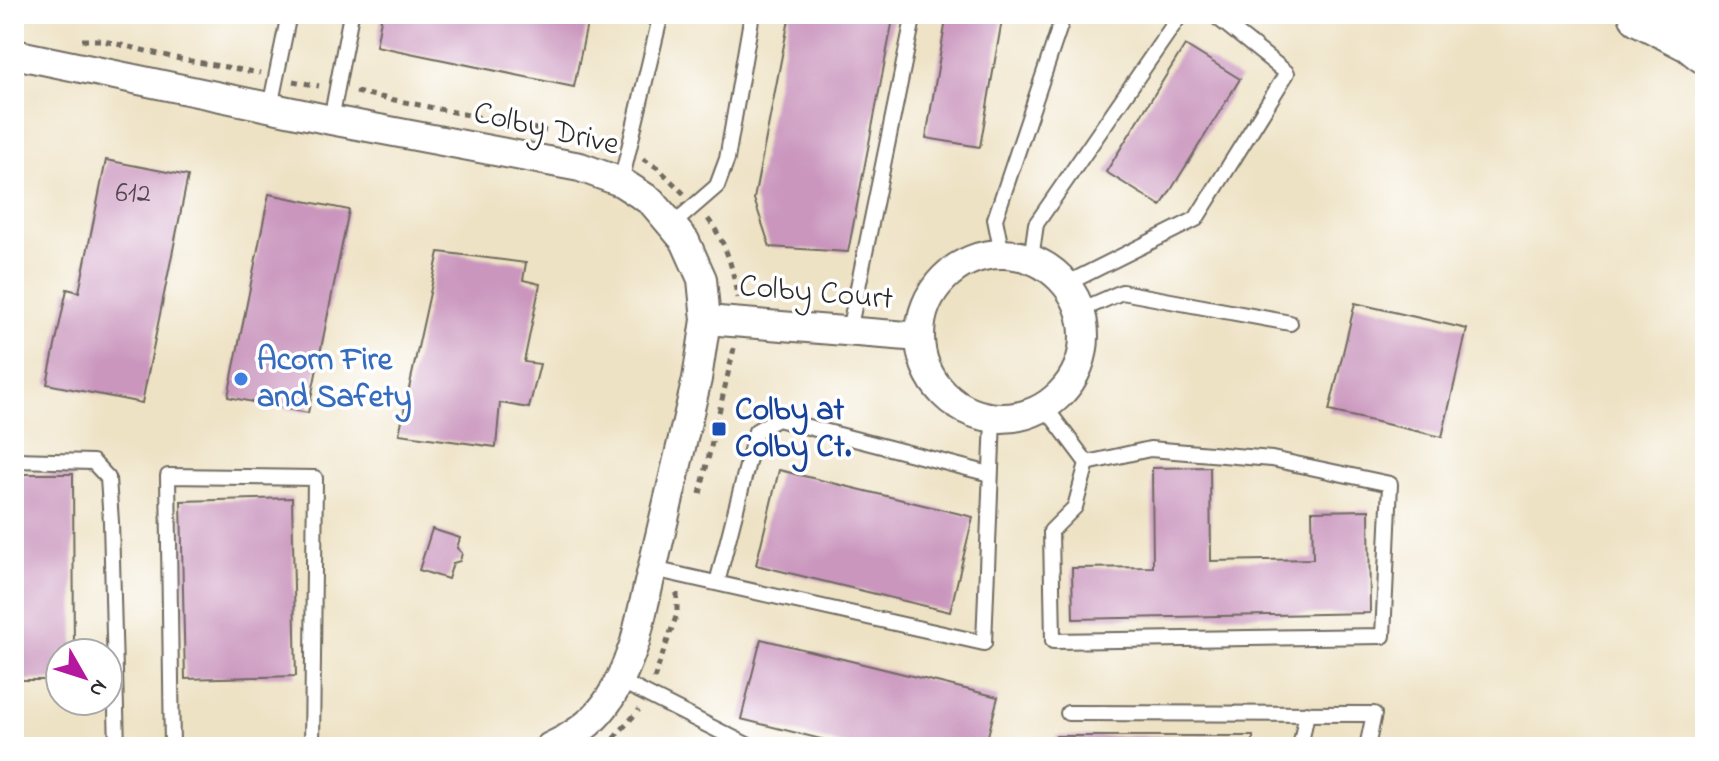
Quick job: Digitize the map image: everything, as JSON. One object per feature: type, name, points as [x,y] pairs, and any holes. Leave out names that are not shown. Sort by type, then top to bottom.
[{"type":"highway","points":[[1641,14],[1691,40],[1705,51]]},
{"type":"street","name":"Colby Drive","points":[[14,54],[331,120],[580,167],[621,182],[652,202],[685,241],[702,279],[706,320],[697,379],[653,569],[622,682],[593,721],[562,745]]},
{"type":"street","name":"Colby Court","points":[[1002,254],[1031,259],[1054,272],[1066,284],[1081,310],[1085,338],[1076,375],[1045,407],[1012,419],[993,419],[966,411],[943,394],[925,365],[921,322],[931,295],[947,275],[971,260],[1002,254]]},
{"type":"street","name":"Colby Court","points":[[706,320],[920,337]]},
{"type":"lane","points":[[270,107],[289,14]]},
{"type":"lane","points":[[331,120],[351,14]]},
{"type":"lane","points":[[621,182],[661,14]]},
{"type":"lane","points":[[672,225],[717,186],[727,159],[752,14]]},
{"type":"lane","points":[[849,331],[914,14]]},
{"type":"lane","points":[[1002,254],[995,219],[1064,14]]},
{"type":"lane","points":[[1031,259],[1036,224],[1181,14]]},
{"type":"lane","points":[[1066,284],[1196,219],[1287,73],[1213,14]]},
{"type":"lane","points":[[1081,310],[1122,292],[1290,323]]},
{"type":"lane","points":[[1045,407],[1087,463]]},
{"type":"lane","points":[[717,583],[756,431],[777,419],[990,474]]},
{"type":"lane","points":[[653,569],[984,643],[993,419]]},
{"type":"lane","points":[[1150,449],[1272,459],[1390,484],[1383,636],[1053,641],[1051,531],[1075,507],[1087,463],[1150,449]]},
{"type":"lane","points":[[14,460],[93,462],[108,478],[117,747]]},
{"type":"lane","points":[[172,747],[168,476],[315,478],[312,747]]},
{"type":"lane","points":[[622,682],[751,747]]},
{"type":"lane","points":[[1068,713],[1374,714],[1367,747]]},
{"type":"lane","points":[[1300,747],[1307,713]]},
{"type":"path","points":[[124,46],[259,72]]},
{"type":"path","points":[[292,81],[307,84]]},
{"type":"path","points":[[356,92],[556,133]]},
{"type":"path","points":[[572,136],[603,142]]},
{"type":"path","points":[[641,158],[673,182]]},
{"type":"path","points":[[710,221],[730,260],[737,297]]},
{"type":"path","points":[[699,499],[733,354]]},
{"type":"path","points":[[660,668],[677,614],[677,593]]},
{"type":"building","points":[[382,14],[589,14],[574,87],[376,46]]},
{"type":"building","points":[[790,14],[894,14],[848,252],[770,247],[754,199]]},
{"type":"building","points":[[947,14],[1003,14],[980,147],[926,138]]},
{"type":"building","points":[[1185,45],[1240,79],[1161,206],[1106,172]]},
{"type":"building","points":[[106,160],[188,176],[142,403],[47,384],[67,289],[79,292]]},
{"type":"building","points":[[269,194],[349,210],[308,413],[228,397]]},
{"type":"building","points":[[439,252],[526,263],[523,280],[540,284],[524,362],[540,364],[529,408],[500,403],[496,447],[399,434]]},
{"type":"building","points":[[1355,303],[1467,329],[1442,437],[1329,411]]},
{"type":"building","points":[[1210,467],[1211,561],[1313,559],[1312,511],[1369,510],[1370,613],[1073,619],[1072,568],[1153,567],[1152,468]]},
{"type":"building","points":[[779,470],[973,517],[950,612],[756,565]]},
{"type":"building","points":[[14,474],[73,474],[74,637],[44,637],[44,680],[14,680]]},
{"type":"building","points":[[292,498],[296,676],[185,679],[181,501]]},
{"type":"building","points":[[432,529],[460,538],[457,548],[462,553],[460,561],[453,563],[448,579],[419,570]]},
{"type":"building","points":[[761,639],[998,697],[985,747],[853,747],[741,719]]},
{"type":"building","points":[[1056,736],[1253,736],[1253,747],[1056,747]]},
{"type":"place","name":"Acorn Fire and Safety","points":[[241,379]]},
{"type":"place","name":"Colby at Colby Ct.","points":[[719,429]]}]
